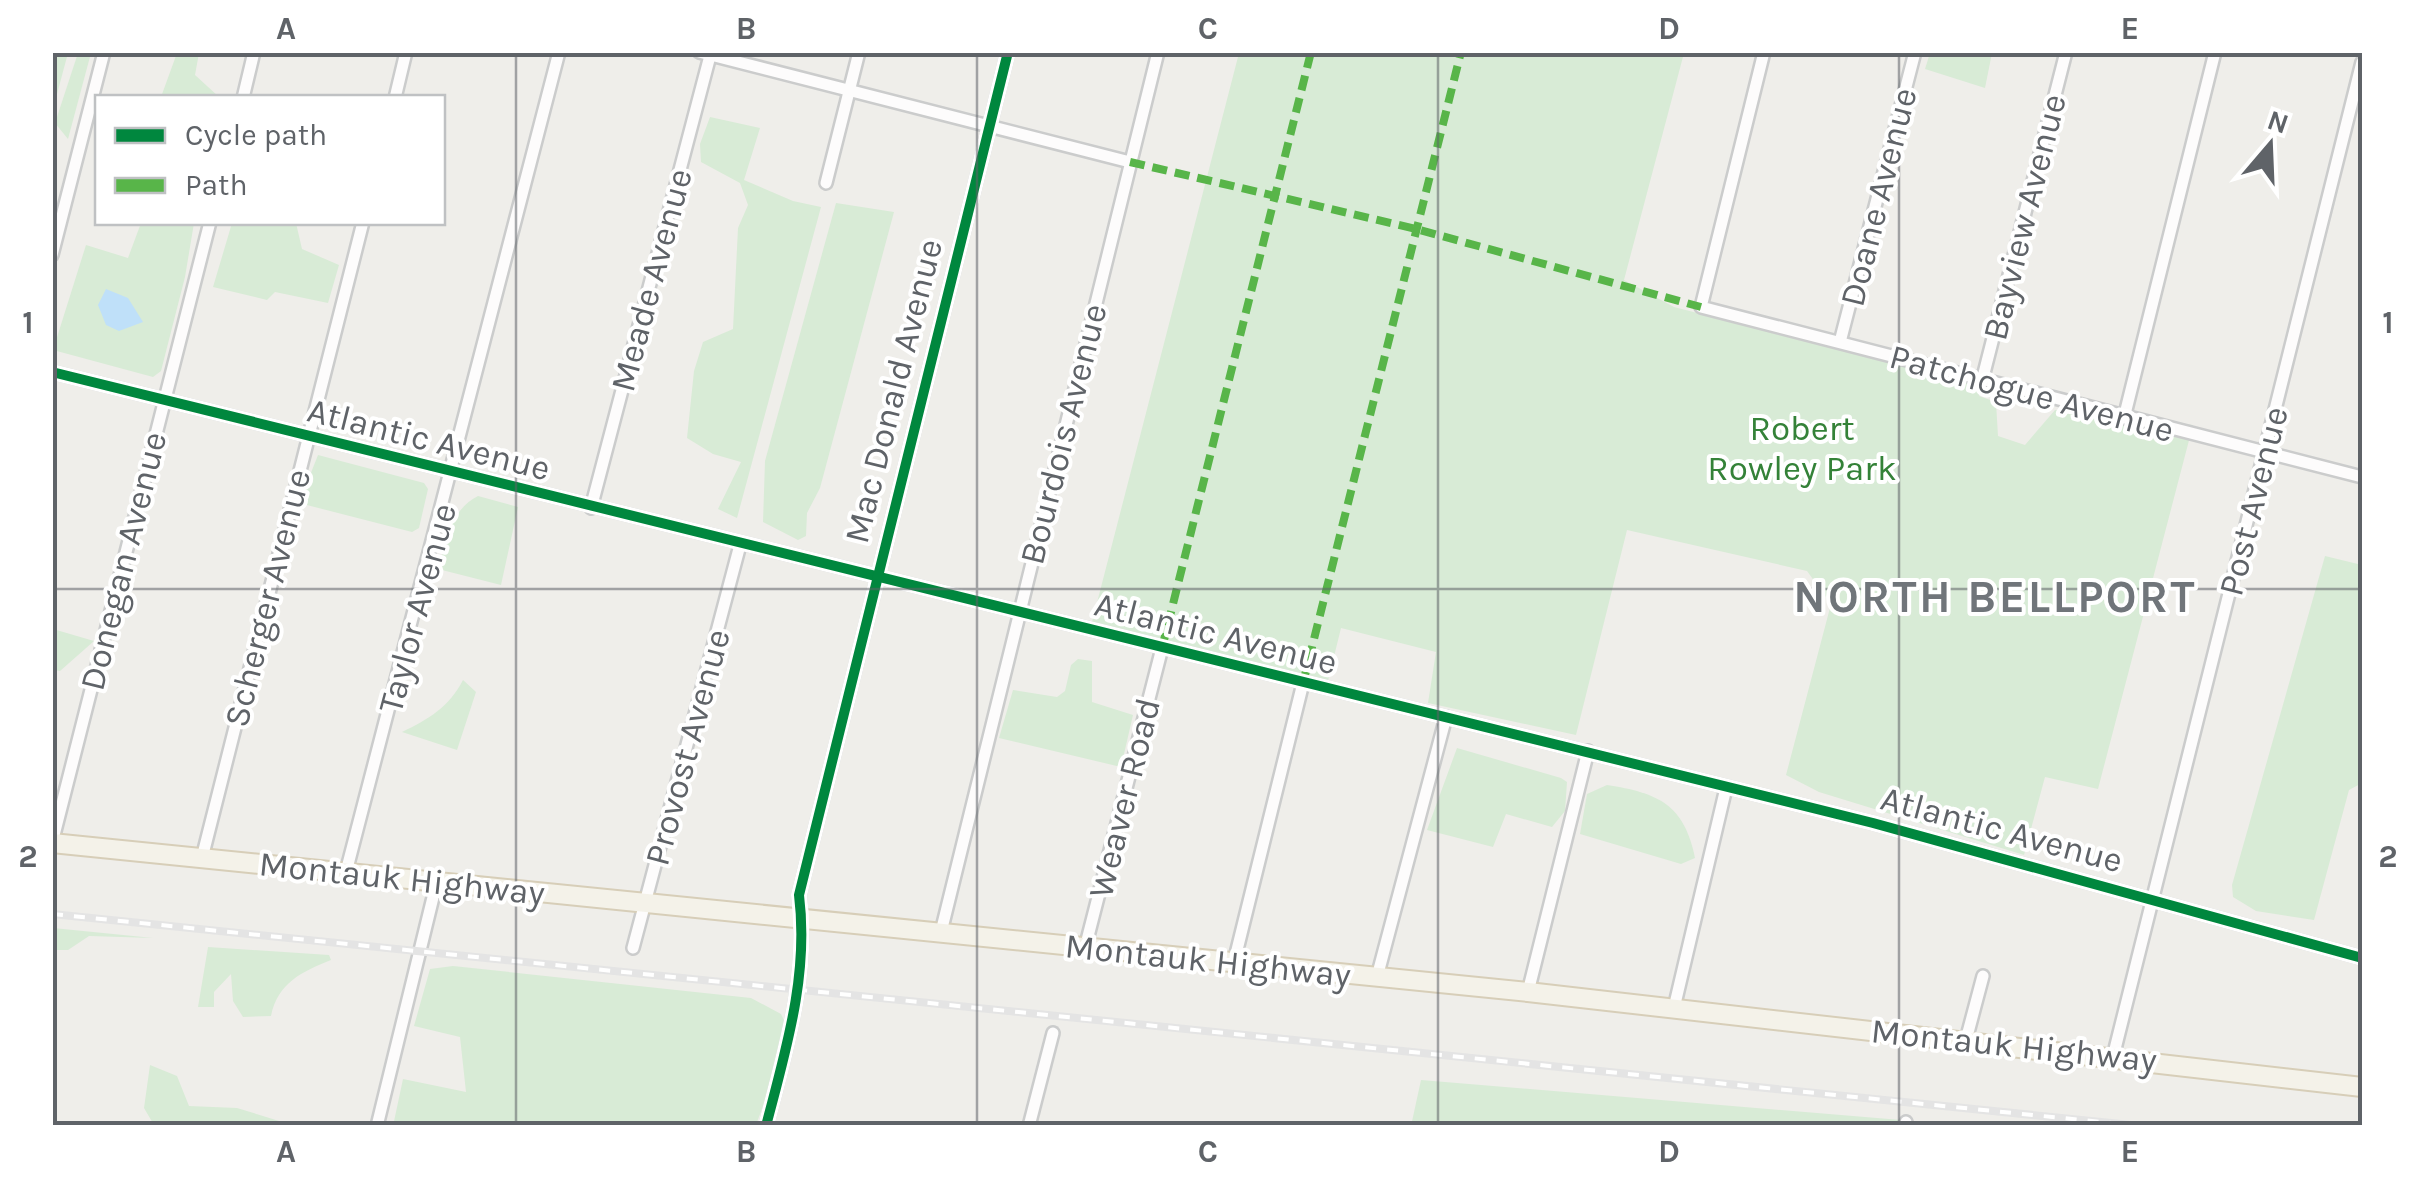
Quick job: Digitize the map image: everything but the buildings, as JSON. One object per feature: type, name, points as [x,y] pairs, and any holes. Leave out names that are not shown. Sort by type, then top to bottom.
[{"type":"main road","name":"Montauk Highway","points":[[52,842],[1528,992],[2362,1086]]},
{"type":"street","points":[[52,255],[104,52]]},
{"type":"street","points":[[244,95],[254,52]]},
{"type":"street","points":[[395,95],[406,52]]},
{"type":"street","name":"Taylor Avenue","points":[[346,872],[453,473],[559,52]]},
{"type":"street","points":[[826,183],[859,52]]},
{"type":"street","name":"Mac Donald Avenue","points":[[766,1126],[796,1002],[804,938],[799,895],[874,578],[1008,52]]},
{"type":"street","name":"Bourdois Avenue","points":[[941,932],[1158,52]]},
{"type":"street","name":"Patchogue Avenue","points":[[1764,52],[1701,307],[2362,477]]},
{"type":"street","name":"Doane Avenue","points":[[1840,342],[1915,52]]},
{"type":"street","name":"Bayview Avenue","points":[[1982,381],[2066,52]]},
{"type":"street","points":[[2124,418],[2216,52]]},
{"type":"street","points":[[707,54],[1130,162]]},
{"type":"street","name":"Meade Avenue","points":[[591,508],[707,54]]},
{"type":"street","name":"Post Avenue","points":[[2113,1056],[2362,62]]},
{"type":"street","name":"Donegan Avenue","points":[[52,842],[209,225]]},
{"type":"street","name":"Scherger Avenue","points":[[202,858],[362,225]]},
{"type":"street","name":"Atlantic Avenue","points":[[52,372],[740,545],[1588,751],[2151,898],[2223,922],[2362,958]]},
{"type":"street","name":"Provost Avenue","points":[[633,948],[740,545]]},
{"type":"street","name":"Weaver Road","points":[[1085,948],[1162,648]]},
{"type":"street","points":[[1234,962],[1302,683]]},
{"type":"street","points":[[1377,977],[1446,717]]},
{"type":"street","points":[[1528,992],[1588,751]]},
{"type":"street","points":[[1674,1008],[1726,788]]},
{"type":"street","points":[[377,1126],[437,881]]},
{"type":"street","points":[[1966,1040],[1982,976]]},
{"type":"street","points":[[1029,1126],[1053,1032]]},
{"type":"green space","points":[[52,53],[68,53],[53,109]]},
{"type":"green space","points":[[78,53],[91,53],[68,139],[55,123]]},
{"type":"green space","points":[[177,53],[199,53],[195,75],[217,95],[162,95]]},
{"type":"green space","name":"Robert Rowley Park","points":[[1239,53],[1684,53],[1624,280],[1674,307],[1982,386],[1979,396],[1996,402],[1998,436],[2025,445],[2055,410],[2193,425],[2098,789],[2045,777],[2024,855],[1819,792],[1786,775],[1831,604],[1807,571],[1627,530],[1576,735],[1428,703],[1436,652],[1341,628],[1328,681],[1092,622]]},
{"type":"green space","points":[[1930,53],[1992,53],[1985,88],[1925,69]]},
{"type":"green space","points":[[710,117],[760,128],[744,180],[793,201],[821,207],[737,518],[718,509],[741,462],[713,454],[687,438],[694,371],[703,342],[733,329],[738,228],[748,205],[740,183],[701,162],[700,144]]},
{"type":"green space","points":[[836,203],[894,212],[820,488],[807,513],[806,536],[798,540],[763,522],[765,461]]},
{"type":"green space","points":[[140,225],[194,225],[161,371],[153,377],[53,350],[86,245],[128,258]]},
{"type":"green space","points":[[231,225],[296,225],[302,249],[339,265],[328,303],[275,292],[267,300],[213,287]]},
{"type":"green space","points":[[318,455],[424,483],[428,489],[419,528],[412,532],[299,503]]},
{"type":"green space","points":[[478,496],[518,507],[501,585],[438,569],[455,518]]},
{"type":"green space","points":[[2325,556],[2362,565],[2362,783],[2349,790],[2314,920],[2256,911],[2233,897],[2232,885]]},
{"type":"green space","points":[[53,629],[94,641],[60,671],[53,670]]},
{"type":"green space","points":[[1078,659],[1092,661],[1092,702],[1133,715],[1121,767],[999,738],[1013,690],[1057,697],[1065,691],[1071,665]]},
{"type":"green space","points":[[463,680],[476,692],[457,750],[402,732],[437,711]]},
{"type":"green space","points":[[1457,748],[1561,778],[1567,782],[1565,811],[1552,827],[1506,814],[1493,847],[1427,830]]},
{"type":"green space","points":[[1607,785],[1641,792],[1666,804],[1684,825],[1695,858],[1681,864],[1580,834],[1587,794]]},
{"type":"green space","points":[[52,928],[153,938],[89,936],[68,950],[53,950]]},
{"type":"green space","points":[[208,947],[329,955],[331,960],[292,980],[279,995],[271,1016],[243,1017],[233,1001],[231,974],[214,992],[214,1007],[198,1007]]},
{"type":"green space","points":[[453,966],[751,998],[781,1014],[790,1033],[756,1125],[393,1126],[403,1079],[466,1092],[460,1037],[414,1026],[430,969]]},
{"type":"green space","points":[[150,1065],[177,1076],[189,1106],[237,1108],[292,1125],[154,1125],[144,1108]]},
{"type":"green space","points":[[1421,1080],[1961,1125],[1411,1126]]},
{"type":"water","points":[[106,289],[128,298],[143,322],[119,331],[106,325],[98,305]]},
{"type":"railway","points":[[52,914],[2141,1126]]},
{"type":"marked path","points":[[1162,648],[1311,52]]},
{"type":"marked path","points":[[1303,683],[1461,52]]},
{"type":"marked path","points":[[1130,162],[1416,229],[1701,307]]},
{"type":"cycle path","points":[[766,1126],[798,983],[799,895],[1008,52]]},
{"type":"cycle path","points":[[52,372],[1873,823],[2362,958]]},
{"type":"district","name":"NORTH BELLPORT","points":[[1995,596]]}]
